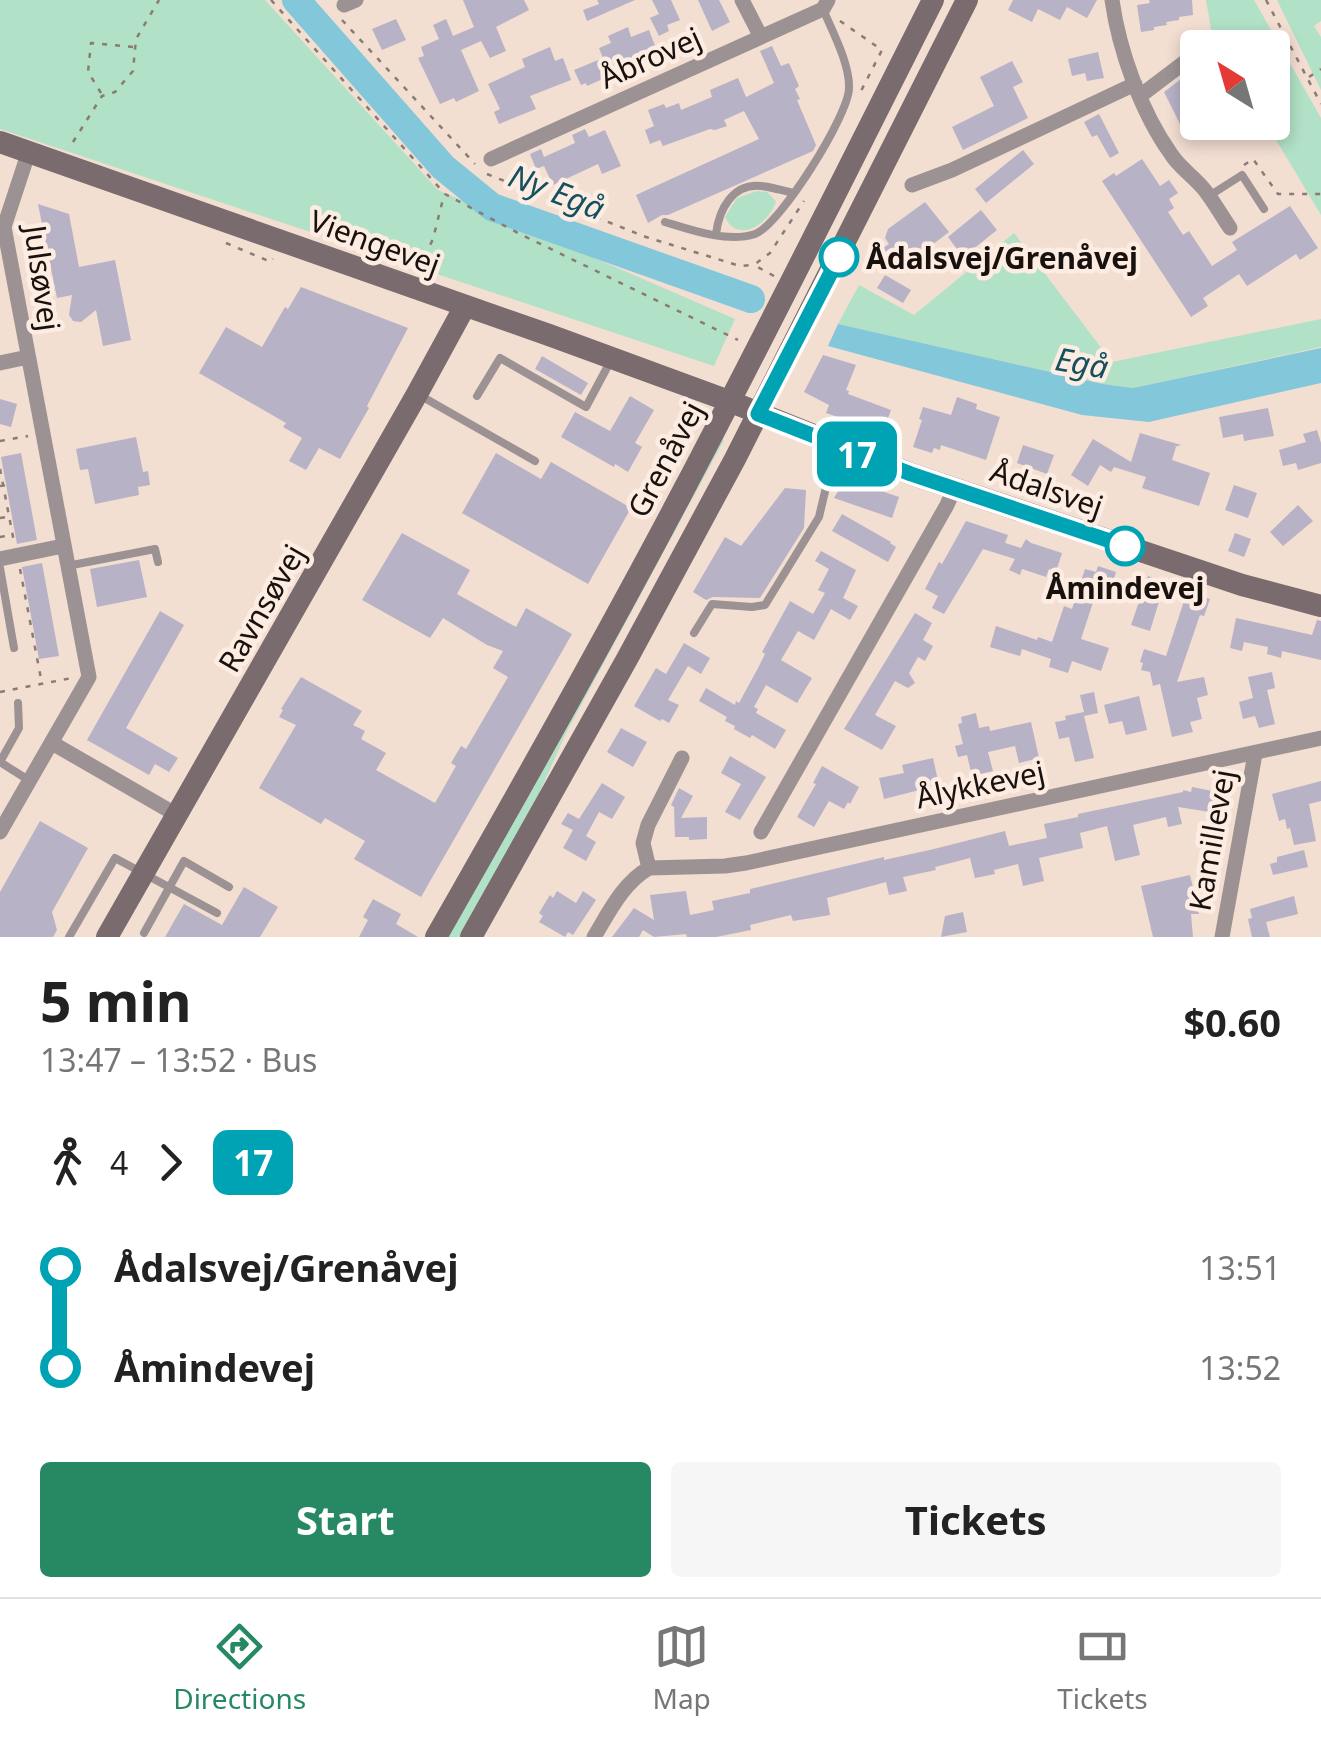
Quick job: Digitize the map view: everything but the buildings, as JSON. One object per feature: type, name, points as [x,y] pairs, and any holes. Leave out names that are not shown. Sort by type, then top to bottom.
[{"type":"street","points":[[742,0],[761,37]]},
{"type":"street","name":"Grenåvej","points":[[436,937],[626,597],[772,322],[933,0]]},
{"type":"street","name":"Grenåvej","points":[[471,937],[627,660],[758,414],[967,0]]},
{"type":"street","points":[[1112,0],[1137,90],[1172,156],[1209,196],[1230,228]]},
{"type":"street","name":"Åbrovej","points":[[491,158],[761,37],[825,4]]},
{"type":"street","points":[[912,185],[1137,90],[1180,63]]},
{"type":"street","name":"Viengevej","points":[[0,142],[612,358],[758,414]]},
{"type":"street","name":"Julsøvej","points":[[29,151],[4,227],[90,676],[86,685]]},
{"type":"street","name":"Ravnsøvej","points":[[107,937],[465,306]]},
{"type":"street","name":"Julsøvej","points":[[0,363],[28,357]]},
{"type":"street","name":"Ådalsvej","points":[[758,414],[954,489],[1242,585],[1321,606]]},
{"type":"street","points":[[762,832],[954,489]]},
{"type":"street","points":[[0,559],[63,546]]},
{"type":"street","points":[[0,832],[86,685]]},
{"type":"street","name":"Ålykkevej","points":[[649,868],[746,863],[1321,738]]},
{"type":"street","points":[[52,743],[178,815]]},
{"type":"street","name":"Kamillevej","points":[[1222,937],[1255,754]]},
{"type":"street","points":[[594,937],[629,884],[649,868],[643,843],[648,826],[682,758]]},
{"type":"lane","points":[[664,222],[737,236],[759,232],[776,218],[822,152],[848,99],[850,90],[841,52],[825,4]]},
{"type":"lane","points":[[1209,196],[1242,174],[1264,209]]},
{"type":"lane","points":[[716,234],[724,206],[734,193],[748,186],[765,186],[794,193]]},
{"type":"lane","points":[[477,396],[500,358],[586,407],[612,358]]},
{"type":"lane","points":[[418,394],[535,461]]},
{"type":"lane","points":[[694,634],[712,604],[766,605],[818,517],[844,448]]},
{"type":"lane","points":[[68,566],[156,549],[158,562]]},
{"type":"lane","points":[[0,568],[14,648]]},
{"type":"lane","points":[[18,703],[19,728],[0,762],[30,780]]},
{"type":"lane","points":[[69,937],[115,858],[217,913]]},
{"type":"lane","points":[[144,934],[184,860],[229,887]]},
{"type":"path","points":[[74,142],[102,96],[115,92],[133,71],[136,39],[159,0]]},
{"type":"path","points":[[271,0],[444,194],[757,349]]},
{"type":"path","points":[[1266,0],[1321,104]]},
{"type":"path","points":[[345,6],[471,162],[491,158]]},
{"type":"path","points":[[102,96],[88,72],[91,43],[135,47]]},
{"type":"path","points":[[1308,78],[1321,69]]},
{"type":"path","points":[[1237,170],[1253,159],[1278,194],[1321,194]]},
{"type":"path","points":[[489,176],[646,236],[740,266],[754,265]]},
{"type":"path","points":[[410,286],[433,239],[444,194]]},
{"type":"path","points":[[0,442],[42,433]]},
{"type":"path","points":[[0,470],[42,684]]},
{"type":"path","points":[[0,518],[11,516]]},
{"type":"path","points":[[0,537],[12,534]]},
{"type":"path","points":[[17,597],[26,595]]},
{"type":"path","points":[[23,628],[32,626]]},
{"type":"path","points":[[0,692],[73,678],[86,685]]},
{"type":"green space","points":[[0,0],[265,0],[438,190],[735,319],[714,366],[0,129]]},
{"type":"green space","points":[[1206,0],[1254,0],[1271,30],[1212,30]]},
{"type":"green space","points":[[1277,0],[1321,0],[1321,21],[1314,26],[1321,37],[1321,90]]},
{"type":"green space","points":[[1290,63],[1321,118],[1321,215],[1276,140],[1290,140]]},
{"type":"green space","points":[[767,192],[776,201],[767,217],[745,230],[731,225],[725,217],[737,198]]},
{"type":"green space","points":[[1014,233],[1112,362],[1321,319],[1321,347],[1133,388],[838,324],[859,285],[914,315]]},
{"type":"green space","points":[[721,438],[724,440],[566,733],[534,805],[461,937],[446,937]]},
{"type":"water","points":[[838,324],[1133,388],[1321,348],[1321,383],[1149,422],[1082,415],[828,346]]},
{"type":"waterway","name":"Ny Egå","points":[[296,0],[443,167],[492,207],[751,299]]},
{"type":"bus line","name":"17","points":[[839,257],[758,414],[911,474],[1125,546]]},
{"type":"place","name":"Ådalsvej/Grenåvej","points":[[839,257]]},
{"type":"place","name":"Åmindevej","points":[[1125,546]]},
{"type":"water label","name":"Egå","points":[[1082,362]]}]
